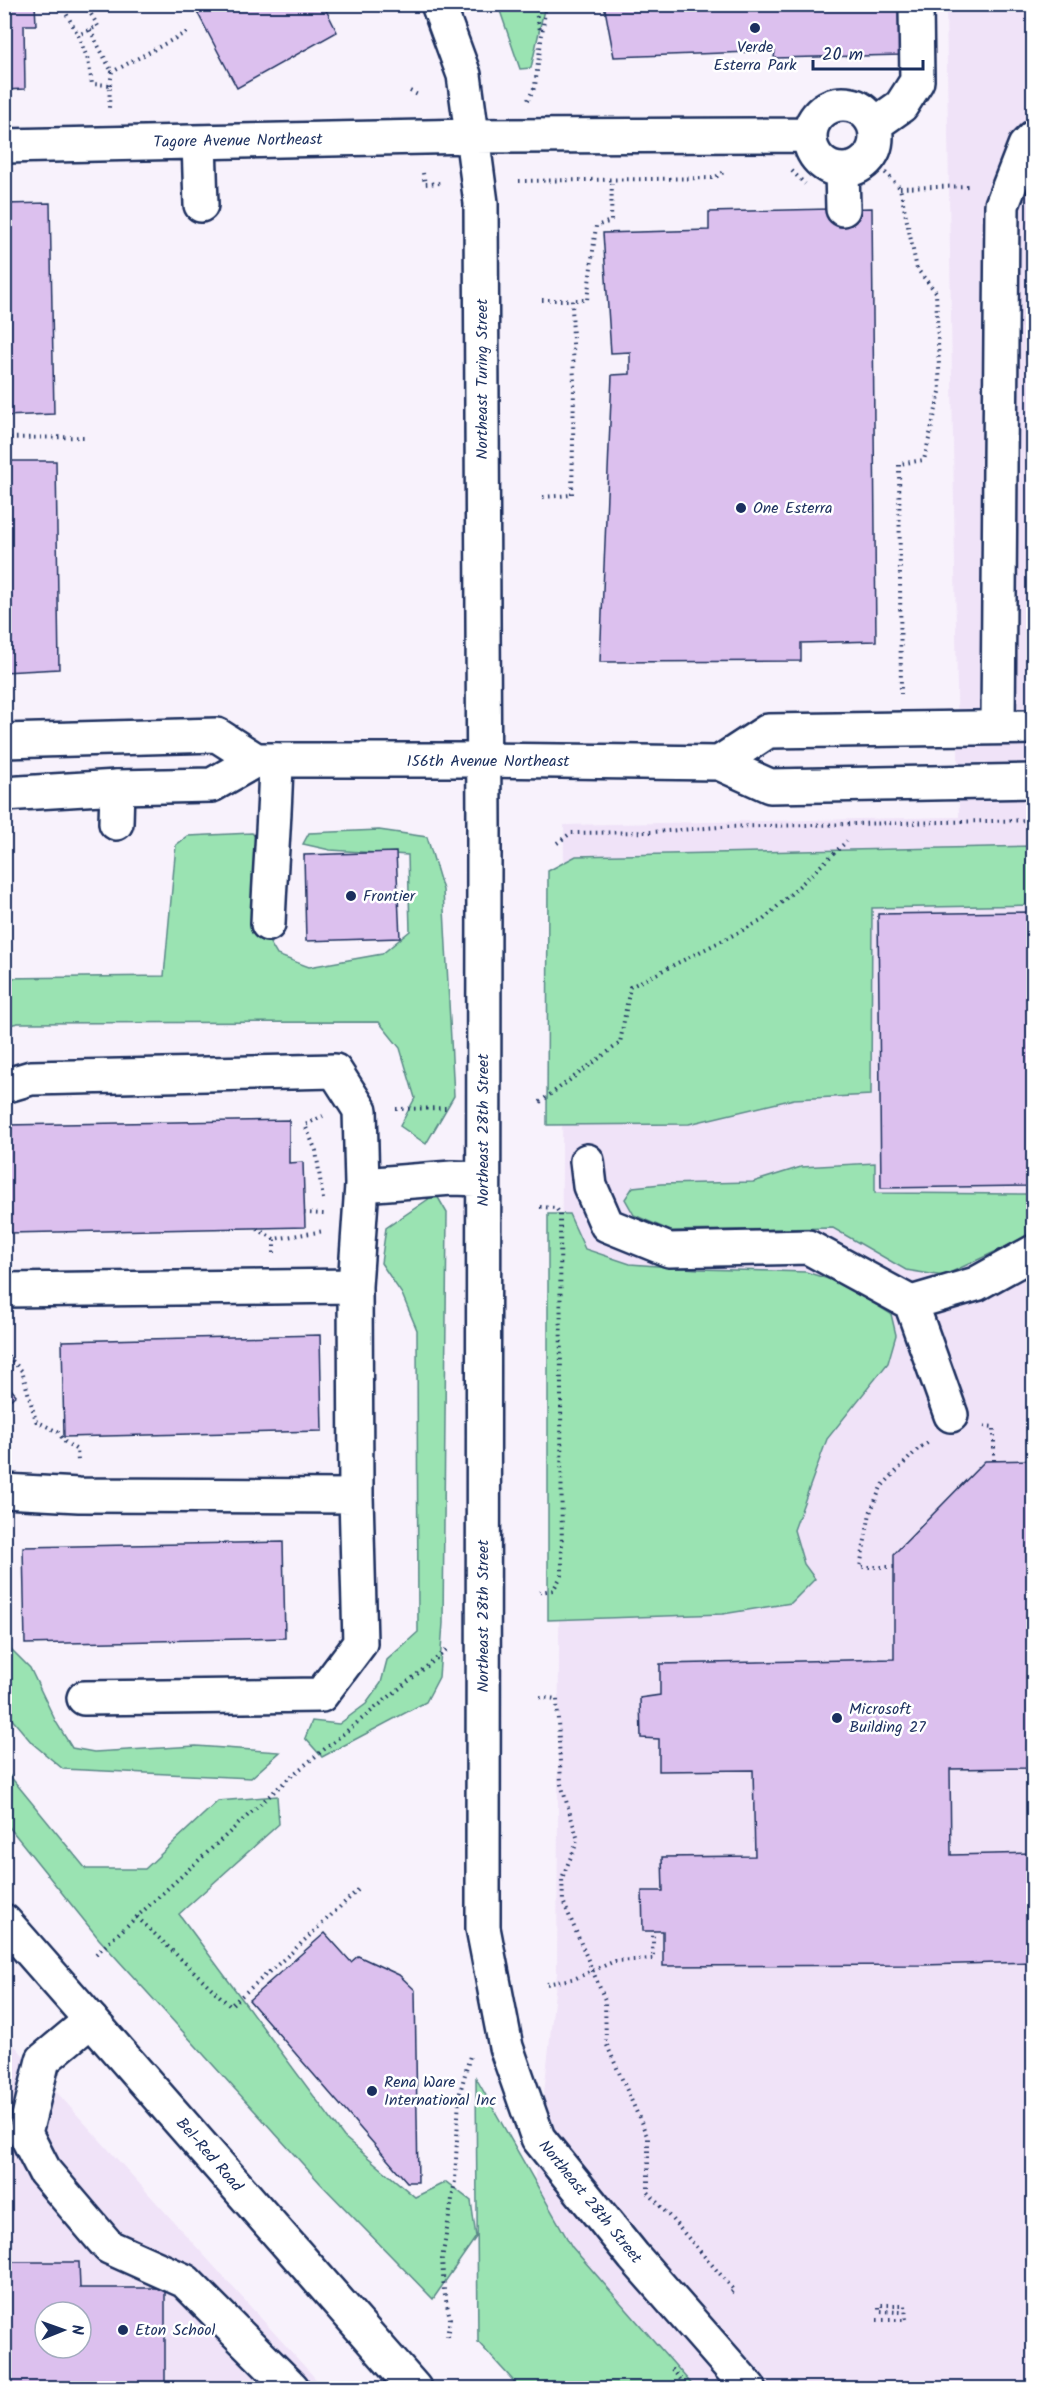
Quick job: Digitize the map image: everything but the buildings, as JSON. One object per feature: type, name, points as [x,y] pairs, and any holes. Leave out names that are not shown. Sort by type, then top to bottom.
[{"type":"street","name":"Northeast Turing Street","points":[[438,4],[464,75],[481,203],[483,760]]},
{"type":"street","points":[[874,125],[901,106],[917,81],[916,4]]},
{"type":"street","points":[[849,104],[868,115],[874,125],[875,147],[870,156],[853,170],[842,189],[832,169],[822,164],[814,156],[809,135],[811,124],[827,107],[849,104]]},
{"type":"street","name":"Tagore Avenue Northeast","points":[[4,146],[472,136],[809,135]]},
{"type":"street","points":[[998,728],[1002,205],[1024,146],[1034,137]]},
{"type":"street","points":[[199,142],[201,205]]},
{"type":"street","points":[[719,763],[768,731],[1034,727]]},
{"type":"street","points":[[4,741],[217,735],[266,760],[275,813],[270,856],[268,924]]},
{"type":"street","name":"156th Avenue Northeast","points":[[4,794],[117,787],[212,785],[266,760],[719,763],[770,786],[1034,781]]},
{"type":"street","name":"Northeast 28th Street","points":[[483,760],[483,1928],[506,2048],[538,2138],[634,2257],[749,2388]]},
{"type":"street","points":[[116,823],[117,787]]},
{"type":"street","points":[[4,1086],[31,1078],[335,1071],[360,1110],[362,1185],[355,1286],[356,1496],[360,1643],[321,1695],[84,1698]]},
{"type":"street","points":[[587,1161],[590,1186],[607,1226],[669,1250],[808,1248],[910,1303],[953,1426]]},
{"type":"street","points":[[362,1185],[452,1178],[483,1179]]},
{"type":"street","points":[[910,1303],[976,1284],[1034,1252]]},
{"type":"street","points":[[4,1290],[355,1286]]},
{"type":"street","points":[[4,1491],[79,1495],[356,1496]]},
{"type":"street","name":"Bel-Red Road","points":[[4,1921],[414,2388]]},
{"type":"street","points":[[91,2020],[43,2060],[25,2133],[45,2172],[110,2247],[185,2281],[292,2388]]},
{"type":"path","points":[[61,4],[78,35],[88,60],[92,84],[110,85]]},
{"type":"path","points":[[78,35],[98,26],[85,4]]},
{"type":"path","points":[[534,4],[541,34]]},
{"type":"path","points":[[528,101],[535,86],[546,4]]},
{"type":"path","points":[[90,30],[112,72],[109,108]]},
{"type":"path","points":[[112,72],[187,32]]},
{"type":"path","points":[[410,91],[418,95]]},
{"type":"path","points":[[786,168],[793,171],[807,186],[842,189],[862,185],[877,164],[900,188],[918,269],[936,292],[940,392],[924,460],[899,464],[901,695]]},
{"type":"path","points":[[519,181],[714,178],[728,170]]},
{"type":"path","points":[[542,300],[587,300],[596,226],[611,221],[612,179]]},
{"type":"path","points":[[900,188],[934,188],[1011,182]]},
{"type":"path","points":[[425,184],[441,183]]},
{"type":"path","points":[[543,497],[572,495],[574,387],[572,300]]},
{"type":"path","points":[[4,438],[88,437]]},
{"type":"path","points":[[557,843],[571,833],[654,832],[719,827],[1034,820]]},
{"type":"path","points":[[540,1102],[620,1043],[630,987],[763,920],[847,841]]},
{"type":"path","points":[[413,1109],[452,1108]]},
{"type":"path","points":[[257,1229],[274,1239],[325,1231],[326,1214],[316,1151],[305,1125],[329,1114]]},
{"type":"path","points":[[540,1207],[556,1208],[560,1214],[562,1575],[553,1590],[540,1592]]},
{"type":"path","points":[[274,1239],[274,1287]]},
{"type":"path","points":[[4,1352],[22,1371],[36,1421],[58,1432],[65,1442],[77,1450],[79,1495]]},
{"type":"path","points":[[894,1567],[860,1567],[870,1513],[881,1487],[919,1448],[953,1426],[994,1426],[994,1461]]},
{"type":"path","points":[[96,1954],[290,1777],[450,1647]]},
{"type":"path","points":[[540,1697],[557,1699],[561,1784],[578,1840],[562,1878],[563,1901],[605,2000],[606,2043],[648,2138],[648,2192],[734,2290],[728,2295]]},
{"type":"path","points":[[137,1917],[230,2006],[360,1888]]},
{"type":"path","points":[[547,1984],[576,1978],[615,1961],[653,1959],[653,1931]]},
{"type":"path","points":[[447,2337],[450,2318],[444,2290],[442,2259],[455,2181],[459,2096],[471,2050]]},
{"type":"path","points":[[877,2320],[906,2320],[905,2305],[879,2305],[879,2312],[901,2312]]},
{"type":"path","points":[[672,2370],[688,2388]]},
{"type":"shaded area","points":[[946,5],[1033,5],[1033,2388],[512,2388],[557,1973],[564,825],[959,817]]},
{"type":"shaded area","points":[[5,2035],[324,2388],[5,2388]]},
{"type":"green space","points":[[498,5],[545,5],[531,68],[520,69]]},
{"type":"green space","points":[[379,830],[427,837],[443,890],[454,1096],[426,1144],[400,1126],[415,1098],[400,1048],[379,1022],[18,1023],[5,1026],[5,978],[164,976],[176,845],[188,836],[252,833],[264,846],[260,926],[277,955],[309,967],[382,954],[410,931],[408,855],[330,850],[303,844],[309,833]]},
{"type":"green space","points":[[1033,846],[1033,905],[872,908],[871,1095],[794,1099],[689,1124],[547,1125],[548,871],[576,856]]},
{"type":"green space","points":[[875,1163],[875,1193],[1027,1194],[1027,1237],[943,1276],[906,1270],[833,1228],[671,1231],[634,1215],[625,1199],[633,1187],[661,1184],[753,1182],[801,1167]]},
{"type":"green space","points":[[436,1194],[447,1213],[443,1623],[439,1677],[426,1702],[322,1757],[305,1738],[312,1721],[339,1724],[366,1704],[381,1683],[387,1660],[418,1632],[417,1330],[402,1294],[381,1263],[386,1228]]},
{"type":"green space","points":[[548,1214],[569,1214],[585,1249],[630,1264],[698,1269],[806,1272],[841,1283],[891,1314],[896,1335],[888,1363],[827,1439],[794,1530],[804,1564],[815,1579],[791,1603],[723,1614],[548,1620]]},
{"type":"green space","points":[[4,1642],[30,1668],[56,1722],[72,1748],[94,1752],[196,1746],[280,1752],[251,1778],[63,1769],[32,1743],[5,1711]]},
{"type":"green space","points":[[5,1770],[86,1869],[145,1869],[218,1801],[277,1796],[279,1824],[179,1914],[344,2137],[415,2197],[446,2182],[471,2201],[476,2237],[433,2299],[320,2183],[99,1939],[5,1822]]},
{"type":"green space","points":[[476,2078],[572,2247],[695,2388],[520,2388],[478,2342]]},
{"type":"place","name":"Verde Esterra Park","points":[[755,28]]},
{"type":"place","name":"One Esterra","points":[[741,508]]},
{"type":"place","name":"Frontier","points":[[351,896]]},
{"type":"place","name":"Microsoft Building 27","points":[[837,1718]]},
{"type":"place","name":"Rena Ware International Inc","points":[[372,2091]]},
{"type":"place","name":"Eton School","points":[[123,2330]]}]
